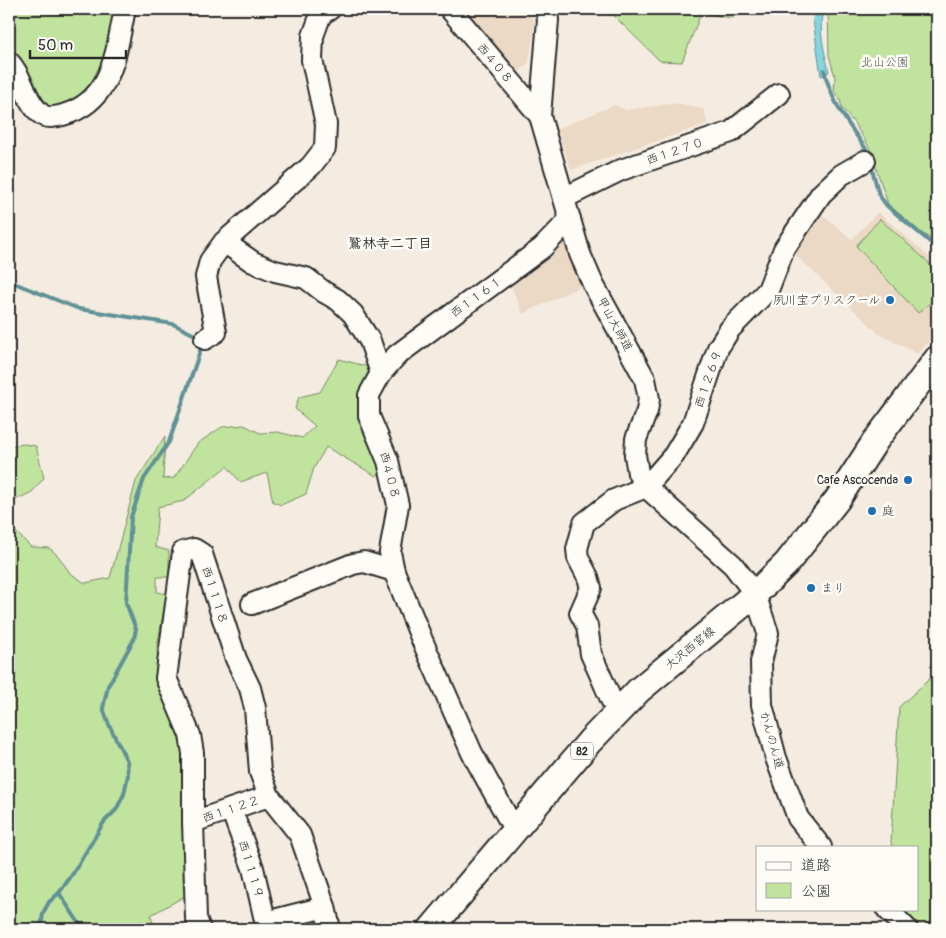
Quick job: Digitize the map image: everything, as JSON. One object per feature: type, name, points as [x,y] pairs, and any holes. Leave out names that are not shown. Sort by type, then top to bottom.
[{"type":"main road","name":"大沢西宮線","points":[[431,929],[590,741],[639,690],[755,594],[786,564],[837,500],[876,440],[937,359]]},
{"type":"street","points":[[9,62],[32,104],[42,115],[53,117],[72,112],[92,99],[104,85],[113,64],[125,9]]},
{"type":"street","points":[[205,339],[216,332],[206,277],[210,261],[224,242],[311,166],[325,148],[326,124],[312,60],[313,36],[320,14],[330,9]]},
{"type":"street","name":"西４０８","points":[[450,9],[540,116]]},
{"type":"street","name":"甲山大師道","points":[[546,9],[548,20],[540,116],[580,254],[593,284],[645,379],[649,399],[647,411],[636,439],[635,455],[638,473],[646,487],[733,565],[755,594]]},
{"type":"street","name":"西１２７０","points":[[564,198],[621,170],[730,132],[779,94]]},
{"type":"street","name":"西１２６９","points":[[646,487],[674,455],[692,424],[718,348],[730,329],[768,290],[784,249],[821,194],[841,175],[865,161]]},
{"type":"street","name":"西１１６１","points":[[381,373],[397,355],[542,248],[570,220]]},
{"type":"street","points":[[224,242],[253,262],[275,271],[306,278],[338,300],[353,314],[370,341],[381,373]]},
{"type":"street","name":"西４０８","points":[[381,373],[369,395],[369,416],[388,461],[398,505],[390,552],[394,571],[472,753],[515,831]]},
{"type":"street","points":[[617,713],[591,654],[587,626],[580,613],[591,588],[578,558],[577,549],[584,523],[614,500],[646,487]]},
{"type":"street","name":"西１１１８","points":[[200,929],[196,918],[193,753],[190,735],[166,678],[183,552],[194,548],[202,554],[236,659],[250,688],[255,708],[260,772],[269,796],[300,835],[325,907],[330,929]]},
{"type":"street","points":[[252,604],[353,564],[364,562],[394,571]]},
{"type":"street","name":"かんのん道","points":[[755,594],[768,633],[761,662],[762,704],[776,758],[798,818],[820,846]]},
{"type":"street","name":"西１１２２","points":[[193,822],[269,796]]},
{"type":"street","name":"西１１１９","points":[[231,809],[253,868],[266,926]]},
{"type":"street","points":[[266,926],[325,907]]},
{"type":"street","points":[[888,910],[907,929]]},
{"type":"shaded area","points":[[460,9],[524,9],[535,22],[529,63],[518,73]]},
{"type":"shaded area","points":[[677,103],[704,109],[707,124],[571,170],[557,129],[614,105],[626,110]]},
{"type":"shaded area","name":"夙川宝プリスクール","points":[[818,211],[852,239],[878,212],[936,263],[937,332],[918,354],[879,334],[789,249]]},
{"type":"shaded area","points":[[564,243],[581,286],[523,314],[509,281]]},
{"type":"green space","points":[[9,9],[120,9],[100,81],[70,108],[44,111],[9,58]]},
{"type":"green space","points":[[561,9],[745,9],[732,18],[701,13],[682,62],[660,61],[610,12],[563,15]]},
{"type":"green space","name":"北山公園","points":[[828,9],[937,9],[937,242],[923,234],[888,204],[869,147],[842,108],[840,100],[834,91],[835,77],[829,55]]},
{"type":"green space","points":[[880,219],[929,263],[937,286],[937,297],[918,313],[856,246]]},
{"type":"green space","points":[[339,359],[376,369],[360,402],[389,468],[376,476],[326,447],[314,468],[306,494],[281,505],[273,502],[267,473],[240,482],[227,466],[184,501],[158,507],[155,547],[169,551],[169,577],[157,577],[157,592],[167,594],[157,647],[158,677],[183,738],[185,762],[182,796],[185,896],[151,915],[154,929],[9,929],[9,525],[31,547],[49,548],[53,551],[70,573],[85,583],[110,578],[136,481],[165,436],[163,479],[174,478],[198,443],[222,427],[244,425],[260,433],[278,432],[302,438],[315,426],[295,409],[299,397],[320,392]]},
{"type":"green space","points":[[24,444],[36,446],[44,478],[32,492],[9,503],[9,446]]},
{"type":"green space","points":[[937,672],[937,929],[905,929],[902,910],[918,910],[918,846],[892,846],[891,842],[899,707]]},
{"type":"water","points":[[815,9],[824,9],[821,32],[829,72],[821,76],[813,20]]},
{"type":"waterway","points":[[824,70],[836,102],[846,121],[866,149],[868,156]]},
{"type":"waterway","points":[[871,165],[879,195],[887,206],[937,248]]},
{"type":"waterway","points":[[9,281],[79,309],[173,324],[197,336]]},
{"type":"waterway","points":[[41,929],[43,913],[49,902],[59,893],[72,875],[104,822],[116,810],[124,794],[128,775],[127,761],[109,725],[103,708],[108,686],[134,639],[136,629],[126,603],[131,517],[144,479],[169,442],[200,351]]},
{"type":"waterway","points":[[59,893],[83,929]]},
{"type":"place","name":"夙川宝プリスクール","points":[[890,300]]},
{"type":"place","name":"Cafe Ascocenda","points":[[908,480]]},
{"type":"place","name":"庭","points":[[872,511]]},
{"type":"place","name":"まり","points":[[811,588]]},
{"type":"district","name":"鷲林寺二丁目","points":[[390,243]]}]
